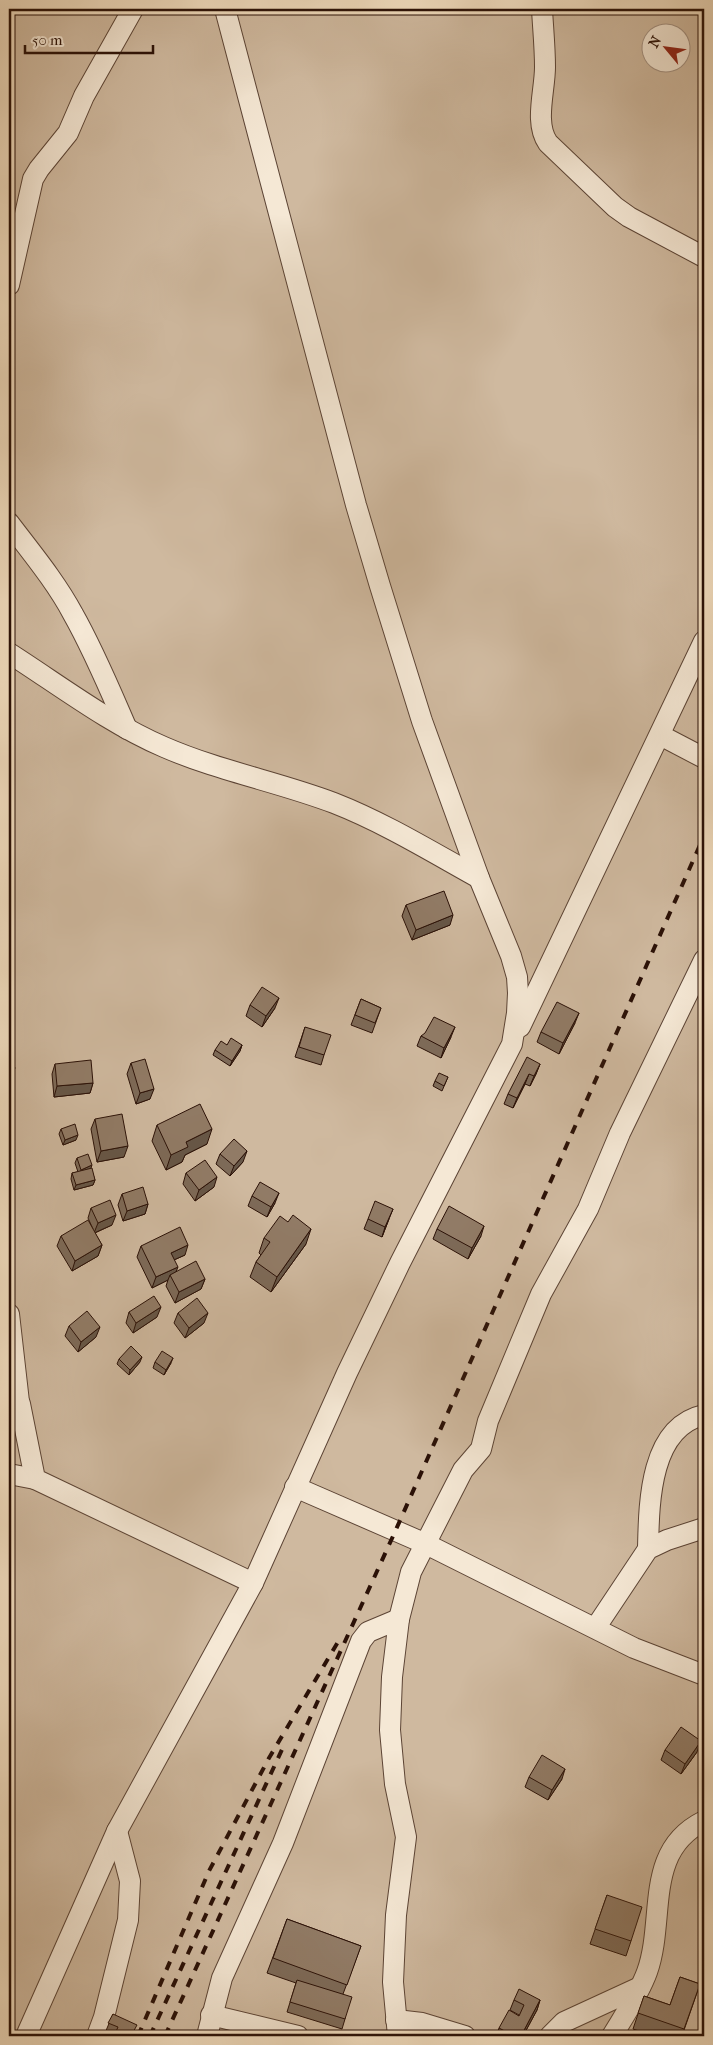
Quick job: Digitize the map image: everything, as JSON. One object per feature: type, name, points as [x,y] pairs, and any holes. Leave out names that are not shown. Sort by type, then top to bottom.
[{"type":"street","points":[[9,285],[33,180],[39,169],[68,134],[84,96],[133,9]]},
{"type":"street","points":[[226,9],[356,506],[422,721],[479,878],[511,956],[516,977],[517,1013],[512,1044]]},
{"type":"street","points":[[542,9],[545,70],[542,135],[614,207],[704,257]]},
{"type":"street","points":[[9,523],[44,569],[73,613],[127,729]]},
{"type":"street","points":[[26,2036],[117,1831],[253,1583],[347,1373],[396,1271],[512,1044],[704,641]]},
{"type":"street","points":[[9,653],[127,729],[164,747],[204,762],[332,802],[376,821],[479,878]]},
{"type":"street","points":[[660,735],[704,758]]},
{"type":"street","points":[[465,2036],[428,2025],[397,2028],[393,1982],[396,1915],[406,1837],[395,1784],[390,1730],[392,1677],[399,1619],[411,1572],[463,1470],[481,1449],[488,1421],[540,1294],[588,1209],[620,1133],[704,960]]},
{"type":"street","points":[[9,1314],[14,1395],[35,1479]]},
{"type":"street","points":[[648,1549],[649,1503],[666,1441],[676,1429],[704,1415]]},
{"type":"street","points":[[9,1474],[35,1479],[253,1583]]},
{"type":"street","points":[[295,1487],[426,1544],[596,1627],[634,1648],[704,1675]]},
{"type":"street","points":[[596,1627],[648,1549],[667,1540],[704,1528]]},
{"type":"street","points":[[207,2036],[222,1978],[283,1843],[363,1636],[399,1619]]},
{"type":"street","points":[[612,2036],[640,1987],[650,1962],[662,1874],[668,1858],[681,1836],[704,1821]]},
{"type":"street","points":[[97,2036],[104,2017],[128,1920],[130,1881],[117,1831]]},
{"type":"street","points":[[550,2036],[564,2022],[640,1987]]},
{"type":"street","points":[[211,2015],[298,2036]]},
{"type":"shaded area","points":[[9,9],[704,9],[704,2036],[9,2036]]},
{"type":"building","points":[[444,891],[453,915],[416,930],[406,905]]},
{"type":"building","points":[[262,987],[279,998],[266,1016],[250,1005]]},
{"type":"building","points":[[361,999],[381,1008],[375,1023],[355,1015]]},
{"type":"building","points":[[557,1002],[579,1013],[563,1043],[541,1032]]},
{"type":"building","points":[[434,1017],[455,1027],[444,1048],[421,1036],[425,1033]]},
{"type":"building","points":[[305,1027],[331,1035],[324,1055],[299,1047]]},
{"type":"building","points":[[231,1038],[242,1045],[232,1061],[215,1050],[221,1041],[227,1045]]},
{"type":"building","points":[[9,1052],[15,1068],[9,1070]]},
{"type":"building","points":[[527,1057],[540,1064],[534,1076],[529,1074],[517,1098],[508,1094]]},
{"type":"building","points":[[145,1059],[154,1089],[140,1093],[131,1063]]},
{"type":"building","points":[[91,1060],[93,1083],[57,1086],[55,1064]]},
{"type":"building","points":[[439,1073],[448,1077],[444,1086],[435,1081]]},
{"type":"building","points":[[200,1104],[212,1129],[186,1142],[188,1147],[171,1155],[157,1125]]},
{"type":"building","points":[[122,1114],[128,1146],[101,1151],[95,1119]]},
{"type":"building","points":[[75,1124],[78,1135],[65,1140],[61,1129]]},
{"type":"building","points":[[234,1139],[247,1151],[234,1166],[220,1154]]},
{"type":"building","points":[[88,1154],[92,1165],[81,1170],[77,1158]]},
{"type":"building","points":[[205,1160],[217,1177],[199,1190],[186,1173]]},
{"type":"building","points":[[92,1168],[95,1180],[76,1185],[72,1173]]},
{"type":"building","points":[[260,1182],[279,1193],[271,1207],[252,1196]]},
{"type":"building","points":[[143,1187],[148,1204],[127,1211],[122,1194]]},
{"type":"building","points":[[110,1200],[116,1215],[98,1223],[91,1208]]},
{"type":"building","points":[[375,1201],[393,1209],[385,1227],[368,1219]]},
{"type":"building","points":[[449,1206],[484,1226],[472,1248],[437,1229]]},
{"type":"building","points":[[293,1215],[311,1229],[277,1277],[256,1262],[270,1242],[264,1238],[280,1216],[288,1222]]},
{"type":"building","points":[[88,1220],[102,1245],[75,1261],[61,1236]]},
{"type":"building","points":[[180,1227],[188,1245],[171,1253],[178,1267],[156,1277],[141,1246]]},
{"type":"building","points":[[196,1261],[205,1279],[179,1292],[170,1275]]},
{"type":"building","points":[[154,1296],[161,1307],[136,1323],[129,1312]]},
{"type":"building","points":[[197,1298],[208,1313],[189,1328],[178,1313]]},
{"type":"building","points":[[87,1311],[100,1327],[81,1342],[69,1326]]},
{"type":"building","points":[[131,1346],[142,1357],[130,1370],[119,1359]]},
{"type":"building","points":[[162,1351],[173,1358],[166,1370],[155,1362]]},
{"type":"building","points":[[681,1727],[701,1741],[685,1764],[665,1750]]},
{"type":"building","points":[[542,1755],[565,1769],[552,1790],[529,1777]]},
{"type":"building","points":[[607,1895],[642,1907],[631,1941],[595,1929]]},
{"type":"building","points":[[287,1919],[361,1946],[347,1985],[273,1958]]},
{"type":"building","points":[[680,1977],[700,1984],[684,2029],[638,2013],[644,1996],[670,2005]]},
{"type":"building","points":[[297,1980],[352,1997],[345,2019],[290,2002]]},
{"type":"building","points":[[519,1989],[540,2000],[521,2036],[514,2036],[499,2028],[509,2010],[519,2016],[524,2005],[514,2000]]},
{"type":"building","points":[[113,2014],[137,2025],[131,2036],[114,2036],[118,2027],[108,2023]]},
{"type":"railway","points":[[165,2036],[394,1534],[704,836]]},
{"type":"railway","points":[[138,2036],[209,1871],[269,1758],[338,1642]]},
{"type":"railway","points":[[150,2036],[285,1743]]}]
